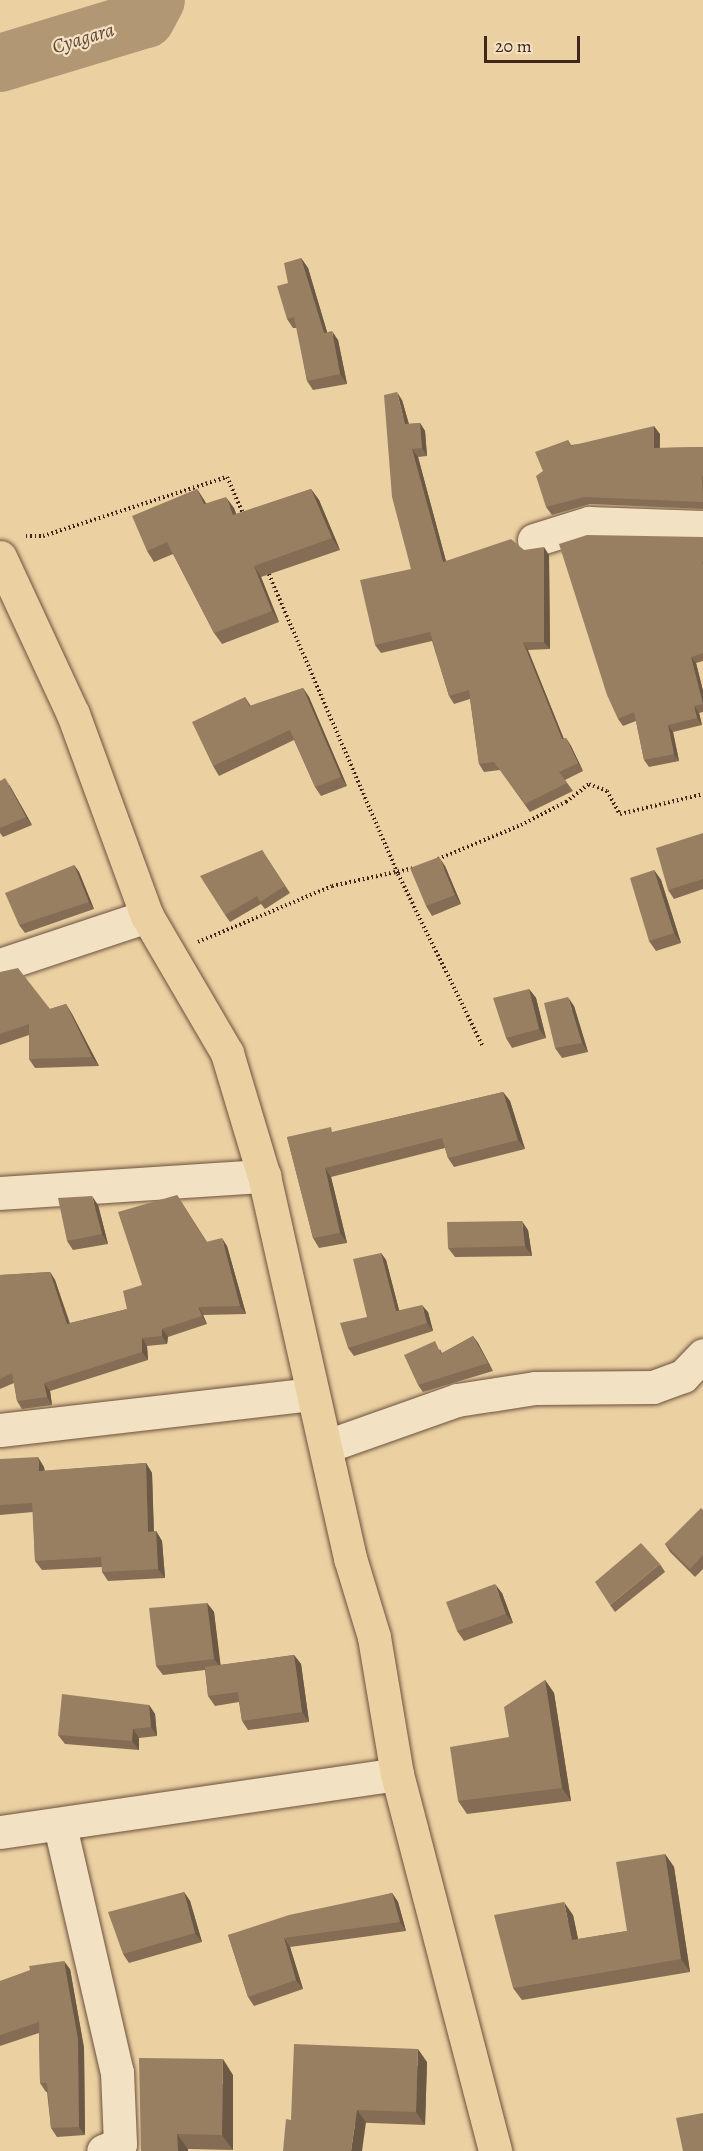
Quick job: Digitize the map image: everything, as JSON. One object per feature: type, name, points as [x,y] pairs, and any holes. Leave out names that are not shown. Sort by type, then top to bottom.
[{"type":"main road","points":[[11,546],[147,916],[227,1053],[264,1176],[311,1394],[327,1446],[350,1558],[374,1637],[397,1774],[495,2151]]},
{"type":"street","points":[[534,540],[589,523],[703,527]]},
{"type":"street","points":[[0,964],[147,916]]},
{"type":"street","points":[[0,1193],[264,1176]]},
{"type":"street","points":[[327,1446],[457,1400],[535,1388],[606,1390],[653,1387],[683,1376],[703,1355]]},
{"type":"street","points":[[0,1430],[311,1394]]},
{"type":"street","points":[[0,1832],[60,1826],[397,1774]]},
{"type":"street","points":[[60,1826],[117,2072],[120,2144],[103,2151]]},
{"type":"path","points":[[11,546],[226,477],[245,519]]},
{"type":"path","points":[[263,562],[398,874],[482,1045]]},
{"type":"path","points":[[431,861],[521,825],[566,802],[589,784],[607,791],[620,814],[703,794]]},
{"type":"path","points":[[169,952],[332,886],[398,874],[420,866]]},
{"type":"building","points":[[301,258],[324,333],[332,331],[340,374],[307,381],[294,317],[287,319],[277,286],[288,283],[284,263]]},
{"type":"building","points":[[397,392],[405,424],[420,423],[422,448],[412,449],[443,562],[511,539],[524,550],[544,547],[544,642],[523,642],[562,739],[566,738],[578,763],[559,772],[567,783],[525,804],[494,762],[479,764],[469,690],[449,696],[430,632],[375,645],[360,580],[411,569],[392,497],[384,395]]},
{"type":"building","points":[[654,426],[654,448],[703,447],[703,502],[584,497],[546,507],[536,476],[543,471],[535,452],[568,440],[570,446]]},
{"type":"building","points":[[197,489],[204,504],[226,497],[233,515],[311,489],[332,538],[254,566],[272,611],[214,633],[167,542],[147,551],[132,516]]},
{"type":"building","points":[[587,535],[703,537],[703,653],[691,657],[703,704],[694,706],[697,718],[668,725],[674,754],[644,760],[634,712],[618,719],[607,695],[559,544]]},
{"type":"building","points":[[303,688],[341,777],[315,787],[290,730],[213,766],[192,722],[245,697],[249,706]]},
{"type":"building","points":[[5,778],[26,817],[0,828],[0,781]]},
{"type":"building","points":[[703,833],[703,879],[668,890],[656,848]]},
{"type":"building","points":[[262,850],[285,886],[260,902],[257,896],[225,915],[200,876]]},
{"type":"building","points":[[439,857],[455,895],[426,906],[410,868]]},
{"type":"building","points":[[74,865],[89,902],[19,925],[5,893]]},
{"type":"building","points":[[654,870],[674,933],[649,941],[630,878]]},
{"type":"building","points":[[18,968],[50,1009],[66,1004],[92,1057],[29,1059],[29,1024],[0,1034],[0,972]]},
{"type":"building","points":[[529,989],[539,1029],[506,1038],[493,998]]},
{"type":"building","points":[[568,997],[582,1043],[555,1048],[544,1003]]},
{"type":"building","points":[[503,1092],[518,1140],[448,1158],[442,1138],[325,1168],[340,1233],[313,1238],[287,1137],[331,1127],[332,1132]]},
{"type":"building","points":[[177,1195],[206,1242],[222,1238],[240,1306],[198,1307],[202,1316],[162,1329],[162,1336],[142,1338],[142,1352],[44,1383],[47,1397],[17,1401],[12,1373],[0,1379],[0,1275],[50,1272],[67,1324],[127,1309],[123,1291],[142,1285],[118,1212]]},
{"type":"building","points":[[92,1196],[102,1234],[67,1241],[58,1198]]},
{"type":"building","points":[[522,1221],[525,1246],[448,1248],[447,1222]]},
{"type":"building","points":[[381,1253],[396,1311],[422,1305],[427,1323],[348,1348],[340,1323],[367,1317],[353,1259]]},
{"type":"building","points":[[473,1336],[488,1363],[418,1385],[404,1355],[435,1341],[441,1354]]},
{"type":"building","points":[[38,1457],[39,1471],[146,1463],[148,1532],[156,1531],[158,1569],[102,1572],[101,1557],[35,1561],[32,1503],[0,1505],[0,1459]]},
{"type":"building","points":[[701,1508],[703,1510],[703,1555],[690,1569],[665,1544]]},
{"type":"building","points":[[641,1543],[660,1564],[610,1605],[595,1582]]},
{"type":"building","points":[[495,1584],[506,1614],[457,1631],[446,1602]]},
{"type":"building","points":[[207,1603],[214,1659],[156,1666],[149,1608]]},
{"type":"building","points":[[294,1655],[302,1712],[242,1721],[238,1692],[208,1696],[205,1667]]},
{"type":"building","points":[[545,1680],[562,1788],[458,1801],[450,1747],[509,1737],[504,1707]]},
{"type":"building","points":[[62,1694],[149,1705],[151,1727],[133,1729],[132,1741],[58,1735]]},
{"type":"building","points":[[665,1854],[681,1959],[513,1988],[494,1915],[564,1902],[572,1940],[627,1931],[616,1862]]},
{"type":"building","points":[[184,1892],[195,1933],[123,1954],[108,1912]]},
{"type":"building","points":[[392,1893],[400,1922],[284,1938],[296,1980],[248,1997],[228,1935],[289,1915]]},
{"type":"building","points":[[64,1961],[78,2039],[79,2127],[51,2128],[47,2083],[40,2083],[39,2022],[0,2035],[0,1981],[30,1970],[29,1966]]},
{"type":"building","points":[[294,2044],[418,2049],[416,2112],[357,2110],[351,2151],[283,2151],[286,2119],[291,2120]]},
{"type":"building","points":[[139,2058],[223,2059],[222,2135],[177,2134],[178,2151],[141,2151]]},
{"type":"building","points":[[703,2113],[703,2151],[683,2151],[676,2118]]},
{"type":"waterway","name":"Cyagara","points":[[0,63],[146,19],[156,0]]}]
